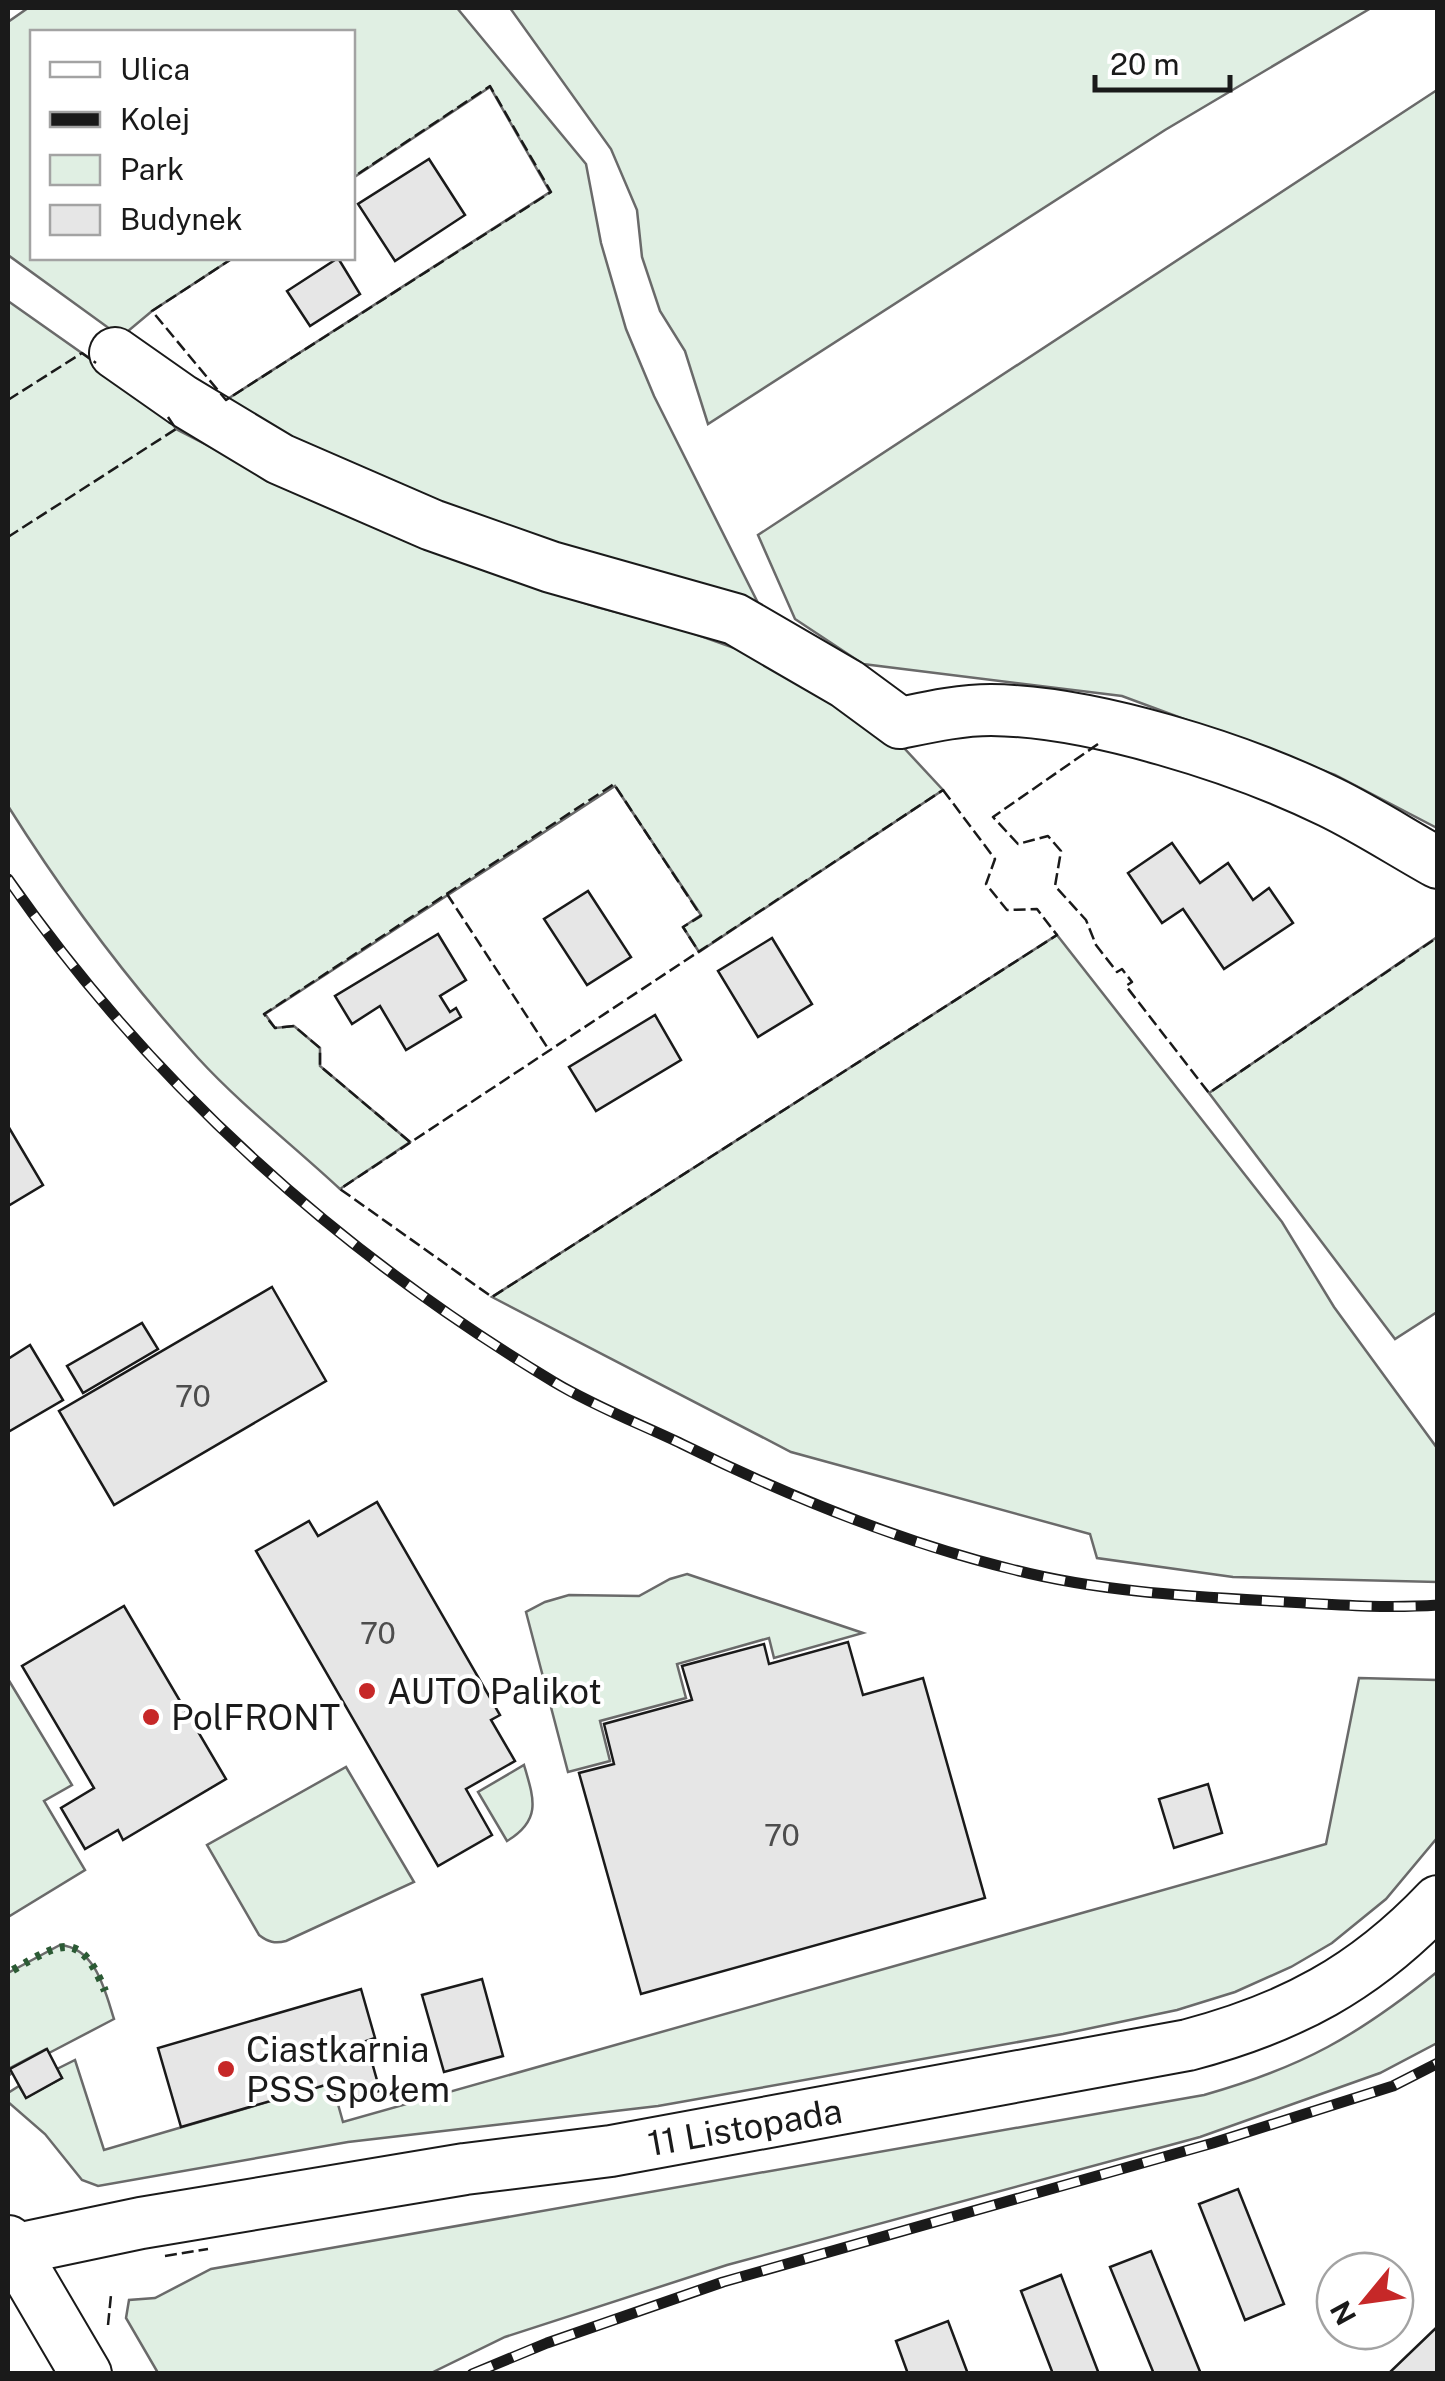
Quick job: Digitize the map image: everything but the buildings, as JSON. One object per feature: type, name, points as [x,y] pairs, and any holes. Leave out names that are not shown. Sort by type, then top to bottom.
[{"type":"street","points":[[115,354],[280,459],[432,525],[551,567],[735,619],[847,684],[900,722],[991,710],[1068,718],[1136,732],[1232,763],[1330,802],[1438,863]]},
{"type":"street","name":"11 Listopada","points":[[9,2247],[427,2175],[611,2151],[1188,2045],[1260,2024],[1323,1992],[1386,1951],[1438,1901]]},
{"type":"street","points":[[9,2247],[86,2374]]},
{"type":"green space","points":[[28,8],[457,8],[586,164],[601,243],[626,329],[654,396],[757,601],[734,608],[323,467],[226,400],[550,192],[490,87],[355,177],[355,30],[30,30],[30,260],[230,260],[152,311],[121,337],[8,255],[8,22]]},
{"type":"green space","points":[[510,8],[1371,8],[1165,130],[708,424],[685,351],[660,311],[642,257],[637,210],[611,149]]},
{"type":"green space","points":[[1437,90],[1437,828],[1335,775],[1122,696],[863,664],[795,619],[758,535]]},
{"type":"green space","points":[[8,301],[164,411],[176,429],[271,478],[487,571],[681,629],[796,670],[878,720],[943,790],[699,952],[683,927],[701,915],[615,786],[265,1014],[275,1028],[294,1026],[320,1048],[320,1066],[410,1142],[340,1189],[198,1058],[97,936],[8,806]]},
{"type":"green space","points":[[1057,935],[1282,1222],[1334,1307],[1437,1448],[1437,1582],[1233,1577],[1097,1558],[1090,1534],[791,1452],[492,1297]]},
{"type":"green space","points":[[1437,937],[1437,1312],[1395,1339],[1209,1093]]},
{"type":"green space","points":[[687,1574],[863,1633],[774,1658],[769,1638],[677,1664],[686,1698],[600,1721],[610,1761],[568,1772],[526,1612],[569,1595],[639,1596]]},
{"type":"green space","points":[[1359,1678],[1437,1680],[1437,1838],[1386,1899],[1332,1943],[1235,1992],[1177,2010],[1063,2034],[658,2106],[348,2142],[98,2186],[82,2180],[45,2134],[8,2102],[8,2093],[19,2086],[26,2097],[62,2078],[57,2069],[75,2060],[104,2150],[332,2083],[343,2122],[1326,1844]]},
{"type":"green space","points":[[8,1679],[72,1785],[44,1801],[85,1870],[8,1917]]},
{"type":"green space","points":[[524,1765],[532,1798],[530,1817],[507,1841],[478,1792]]},
{"type":"green space","points":[[346,1767],[414,1882],[286,1941],[269,1941],[259,1935],[207,1845]]},
{"type":"green space","points":[[60,1945],[72,1948],[91,1962],[114,2019],[49,2053],[46,2049],[10,2068],[12,2073],[8,2076],[8,1973]]},
{"type":"green space","points":[[1437,1972],[1437,2043],[1380,2073],[1200,2137],[727,2265],[505,2337],[431,2373],[158,2373],[126,2318],[129,2300],[155,2298],[211,2269],[1204,2095],[1271,2073],[1328,2047]]},
{"type":"railway","points":[[8,879],[123,1026],[254,1159],[398,1278],[475,1332],[585,1399],[844,1516],[1011,1569],[1075,1583],[1172,1594],[1354,1606],[1438,1605]]},
{"type":"railway","points":[[472,2374],[547,2343],[723,2282],[1213,2143],[1393,2086],[1438,2063]]},
{"type":"hedge","points":[[13,1970],[45,1953],[68,1947],[87,1958],[105,1991]]},
{"type":"fence","points":[[230,260],[152,311],[226,400],[551,192],[490,86],[355,176]]},
{"type":"fence","points":[[8,400],[82,353],[96,363]]},
{"type":"fence","points":[[8,537],[176,429],[168,417]]},
{"type":"fence","points":[[1098,744],[993,817],[1018,844],[1048,836],[1061,851],[1055,886],[1086,920],[1096,945],[1117,972],[1122,969],[1132,982],[1126,986],[1209,1093],[1438,937]]},
{"type":"fence","points":[[410,1142],[320,1066],[320,1048],[294,1026],[275,1028],[264,1014],[614,784],[701,916],[683,927],[699,952]]},
{"type":"fence","points":[[943,790],[995,859],[986,884],[1007,910],[1037,909],[1057,935],[492,1297],[340,1189],[943,790]]},
{"type":"fence","points":[[447,894],[549,1050]]},
{"type":"fence","points":[[165,2256],[208,2249]]},
{"type":"fence","points":[[108,2325],[111,2295]]},
{"type":"place","name":"AUTO Palikot","points":[[367,1691]]},
{"type":"place","name":"PolFRONT","points":[[151,1717]]},
{"type":"place","name":"Ciastkarnia PSS Społem","points":[[226,2069]]}]
